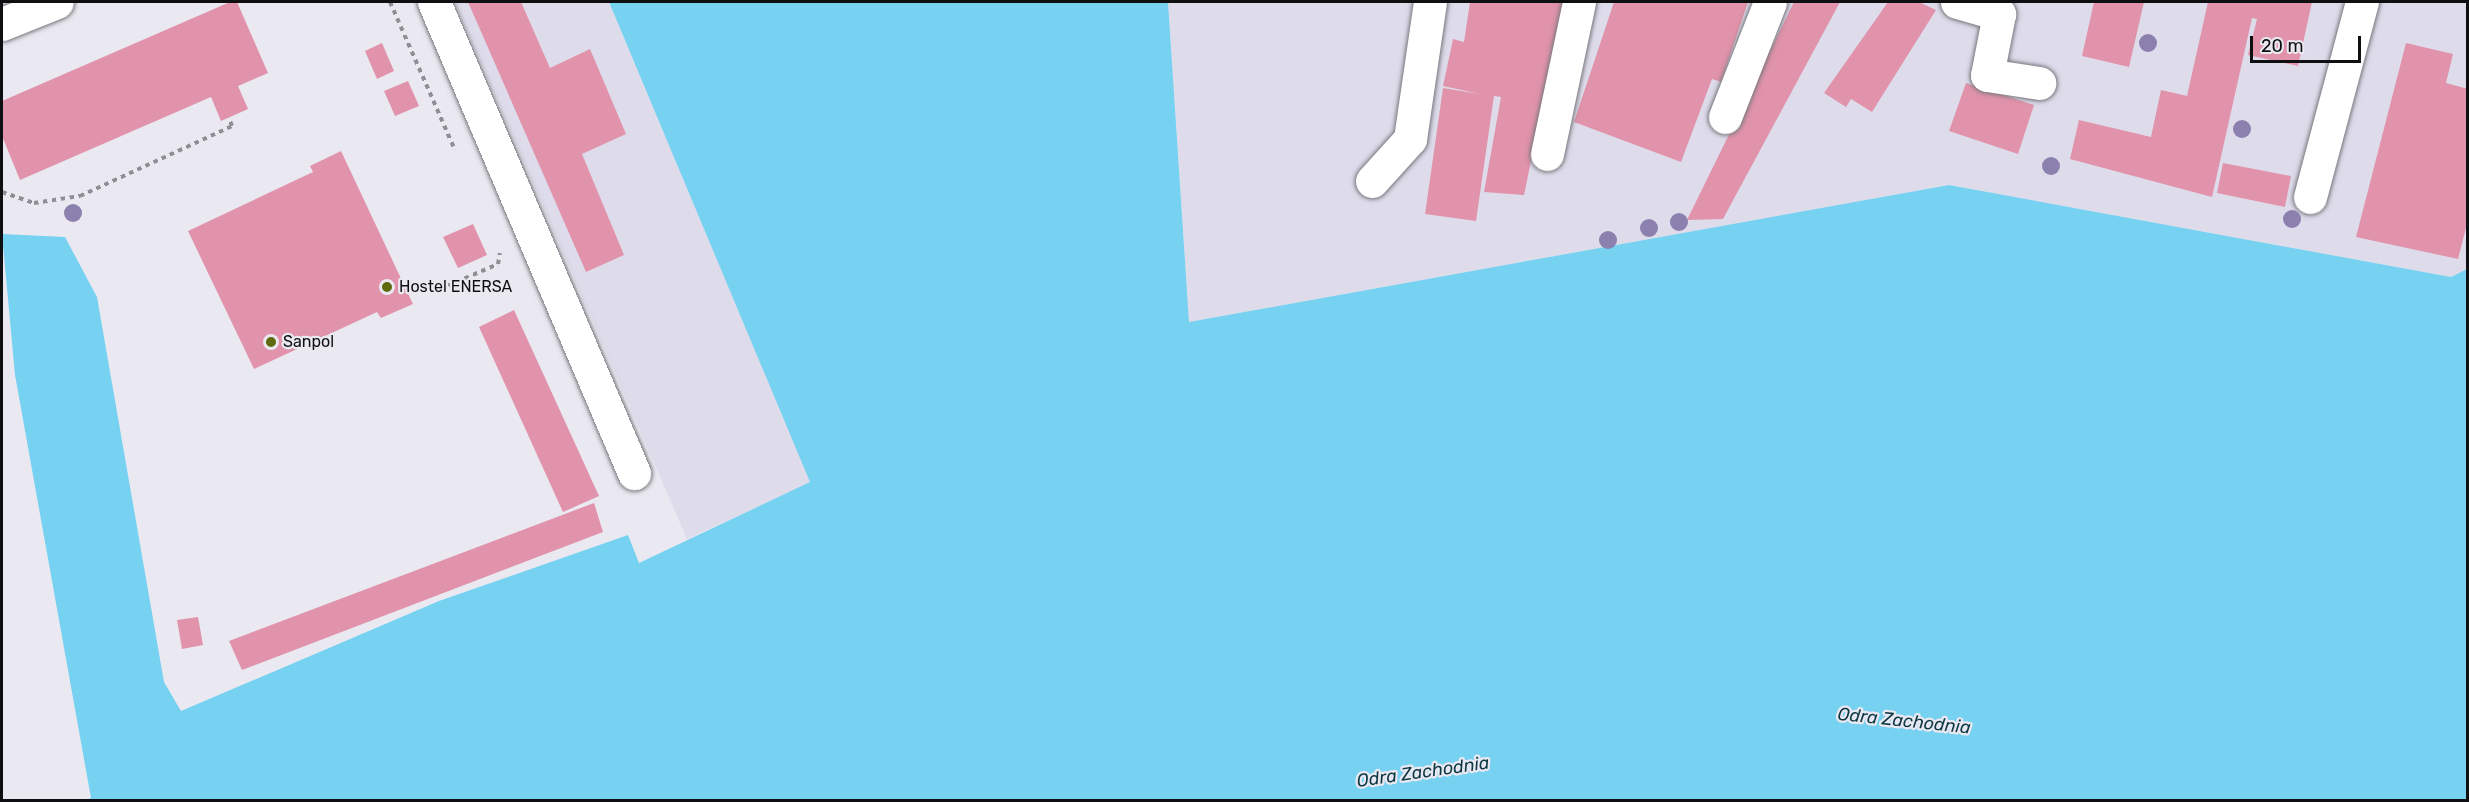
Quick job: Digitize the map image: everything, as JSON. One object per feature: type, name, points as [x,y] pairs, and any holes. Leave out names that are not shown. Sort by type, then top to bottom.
[{"type":"lane","points":[[2,24],[57,2]]},
{"type":"lane","points":[[434,2],[634,473]]},
{"type":"lane","points":[[1372,181],[1410,139],[1430,2]]},
{"type":"lane","points":[[1547,154],[1579,2]]},
{"type":"lane","points":[[1725,117],[1770,2]]},
{"type":"lane","points":[[1957,2],[1999,14],[1987,75],[2039,83]]},
{"type":"lane","points":[[2310,196],[2362,2]]},
{"type":"path","points":[[390,2],[459,160]]},
{"type":"path","points":[[2,192],[34,203],[80,196],[232,126],[229,118]]},
{"type":"path","points":[[440,288],[498,264],[496,244]]},
{"type":"shaded area","points":[[455,2],[609,2],[811,482],[687,539]]},
{"type":"shaded area","points":[[1168,2],[2467,2],[2467,269],[2451,277],[1949,185],[1189,322]]},
{"type":"water","name":"Odra Zachodnia","points":[[609,2],[1168,2],[1189,322],[1949,185],[2451,277],[2467,269],[2467,800],[86,800],[91,798],[15,375],[2,234],[65,237],[97,297],[164,682],[181,711],[439,601],[628,535],[639,563],[810,482]]},
{"type":"building","points":[[230,2],[237,2],[268,73],[238,86],[248,109],[221,121],[211,97],[20,180],[2,136],[2,101]]},
{"type":"building","points":[[468,2],[521,2],[550,68],[590,49],[626,134],[582,154],[624,255],[586,272]]},
{"type":"building","points":[[1470,2],[1564,2],[1524,195],[1484,192],[1501,97],[1494,96],[1476,221],[1425,214],[1443,88],[1480,94],[1443,86],[1453,39],[1464,42]]},
{"type":"building","points":[[1614,2],[1748,2],[1721,82],[1712,79],[1681,162],[1574,122]]},
{"type":"building","points":[[1794,2],[1840,2],[1723,219],[1687,220]]},
{"type":"building","points":[[1888,2],[1919,2],[1936,10],[1872,112],[1851,99],[1846,107],[1824,93]]},
{"type":"building","points":[[2094,2],[2144,2],[2129,67],[2082,56]]},
{"type":"building","points":[[2208,2],[2312,2],[2298,66],[2248,55],[2257,19],[2252,18],[2212,197],[2070,159],[2079,120],[2151,137],[2161,90],[2187,96]]},
{"type":"building","points":[[382,43],[394,71],[377,79],[365,51]]},
{"type":"building","points":[[2406,43],[2453,54],[2446,83],[2468,89],[2468,220],[2458,259],[2356,237]]},
{"type":"building","points":[[408,81],[419,106],[395,116],[384,91]]},
{"type":"building","points":[[1966,83],[2034,105],[2018,154],[1949,131]]},
{"type":"building","points":[[341,151],[413,304],[381,318],[377,312],[254,369],[188,231],[313,172],[310,166]]},
{"type":"building","points":[[2223,163],[2291,176],[2285,207],[2217,193]]},
{"type":"building","points":[[473,224],[487,255],[458,268],[443,237]]},
{"type":"building","points":[[514,310],[599,496],[563,512],[479,327]]},
{"type":"building","points":[[594,503],[603,532],[242,670],[229,641]]},
{"type":"building","points":[[198,617],[203,645],[182,649],[177,620]]},
{"type":"place","name":"Hostel ENERSA","points":[[387,287]]},
{"type":"place","name":"Sanpol","points":[[271,342]]}]
